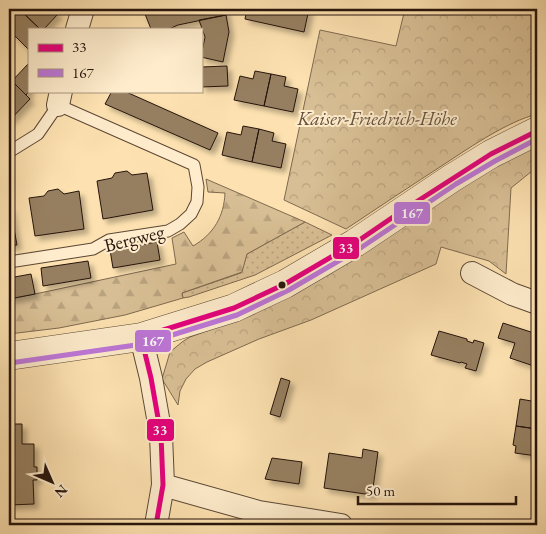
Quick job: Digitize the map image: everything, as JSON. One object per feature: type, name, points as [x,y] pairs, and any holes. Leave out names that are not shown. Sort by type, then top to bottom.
[{"type":"street","points":[[78,28],[83,9]]},
{"type":"street","points":[[9,356],[141,336],[234,308],[285,284],[355,243],[491,154],[537,131]]},
{"type":"street","points":[[472,273],[512,294],[537,303]]},
{"type":"street","points":[[141,336],[161,435],[163,485],[156,525]]},
{"type":"street","points":[[163,485],[259,512],[340,525]]},
{"type":"lane","points":[[9,152],[38,134],[59,98]]},
{"type":"lane","name":"Bergweg","points":[[9,262],[93,249],[109,240],[168,230],[180,224],[191,214],[197,202],[198,187],[194,165],[59,98]]},
{"type":"green space","name":"Kaiser-Friedrich-Höhe","points":[[405,9],[537,9],[537,114],[514,123],[478,142],[346,229],[284,200],[320,30],[396,46]]},
{"type":"green space","name":"Kaiser-Friedrich-Höhe","points":[[537,144],[537,167],[511,188],[506,274],[489,261],[441,247],[436,264],[311,320],[259,339],[195,369],[186,379],[180,391],[178,405],[162,379],[170,352],[182,342],[190,337],[243,318],[485,170]]},
{"type":"green space","points":[[206,179],[305,222],[247,254],[242,272],[182,293],[183,298],[125,315],[59,328],[9,334],[9,299],[176,264],[172,238],[184,232],[193,246],[212,230],[223,209],[225,193],[208,192]]},
{"type":"green space","points":[[305,222],[332,235],[255,275],[183,298],[182,293],[241,273],[247,254]]},
{"type":"building","points":[[9,9],[19,9],[39,28],[28,28],[28,49],[9,30]]},
{"type":"building","points":[[19,9],[53,9],[58,14],[45,28],[39,28]]},
{"type":"building","points":[[143,9],[225,9],[226,15],[171,28],[151,28]]},
{"type":"building","points":[[247,9],[309,9],[304,32],[245,19]]},
{"type":"building","points":[[226,15],[229,32],[223,62],[202,57],[205,37],[199,20]]},
{"type":"building","points":[[28,64],[28,92],[26,95],[12,81]]},
{"type":"building","points":[[227,66],[228,86],[202,87],[202,67]]},
{"type":"building","points":[[255,71],[271,74],[264,106],[234,100],[240,76],[253,79]]},
{"type":"building","points":[[271,74],[286,77],[284,86],[298,89],[293,112],[264,106]]},
{"type":"building","points":[[9,78],[30,99],[9,121]]},
{"type":"building","points":[[111,92],[126,92],[218,133],[210,150],[105,104]]},
{"type":"building","points":[[243,126],[259,129],[252,162],[222,155],[227,132],[241,135]]},
{"type":"building","points":[[259,129],[274,133],[272,141],[286,144],[281,168],[252,162]]},
{"type":"building","points":[[127,171],[132,175],[147,173],[153,210],[103,219],[97,181],[112,178],[115,173]]},
{"type":"building","points":[[58,189],[64,194],[79,191],[84,229],[35,236],[29,198],[44,196],[48,191]]},
{"type":"building","points":[[9,208],[17,245],[9,246]]},
{"type":"building","points":[[157,242],[160,260],[113,268],[110,250]]},
{"type":"building","points":[[88,261],[91,278],[43,286],[41,268]]},
{"type":"building","points":[[31,274],[35,294],[9,299],[9,278]]},
{"type":"building","points":[[503,323],[537,334],[537,367],[510,358],[515,343],[498,338]]},
{"type":"building","points":[[439,331],[467,339],[467,341],[473,343],[474,340],[484,343],[476,371],[465,368],[467,364],[431,355]]},
{"type":"building","points":[[281,378],[290,381],[280,417],[270,414]]},
{"type":"building","points":[[520,399],[537,402],[537,429],[516,426]]},
{"type":"building","points":[[9,424],[22,424],[22,444],[34,444],[34,467],[37,467],[37,480],[33,480],[34,504],[9,505]]},
{"type":"building","points":[[516,426],[537,429],[537,456],[515,453],[516,446],[513,445]]},
{"type":"building","points":[[363,449],[378,452],[372,495],[324,488],[329,453],[362,458]]},
{"type":"building","points":[[272,458],[302,462],[299,484],[265,479]]},
{"type":"building","points":[[533,507],[537,508],[537,525],[531,525]]},
{"type":"building","points":[[480,520],[516,525],[480,525]]},
{"type":"transit line","name":"33","points":[[141,337],[234,308],[285,284],[355,243],[491,154],[537,131]]},
{"type":"transit line","name":"167","points":[[10,363],[143,344],[237,315],[289,290],[359,249],[456,184],[537,139]]},
{"type":"transit line","name":"33","points":[[141,337],[151,378],[161,435],[163,485],[156,525]]}]
